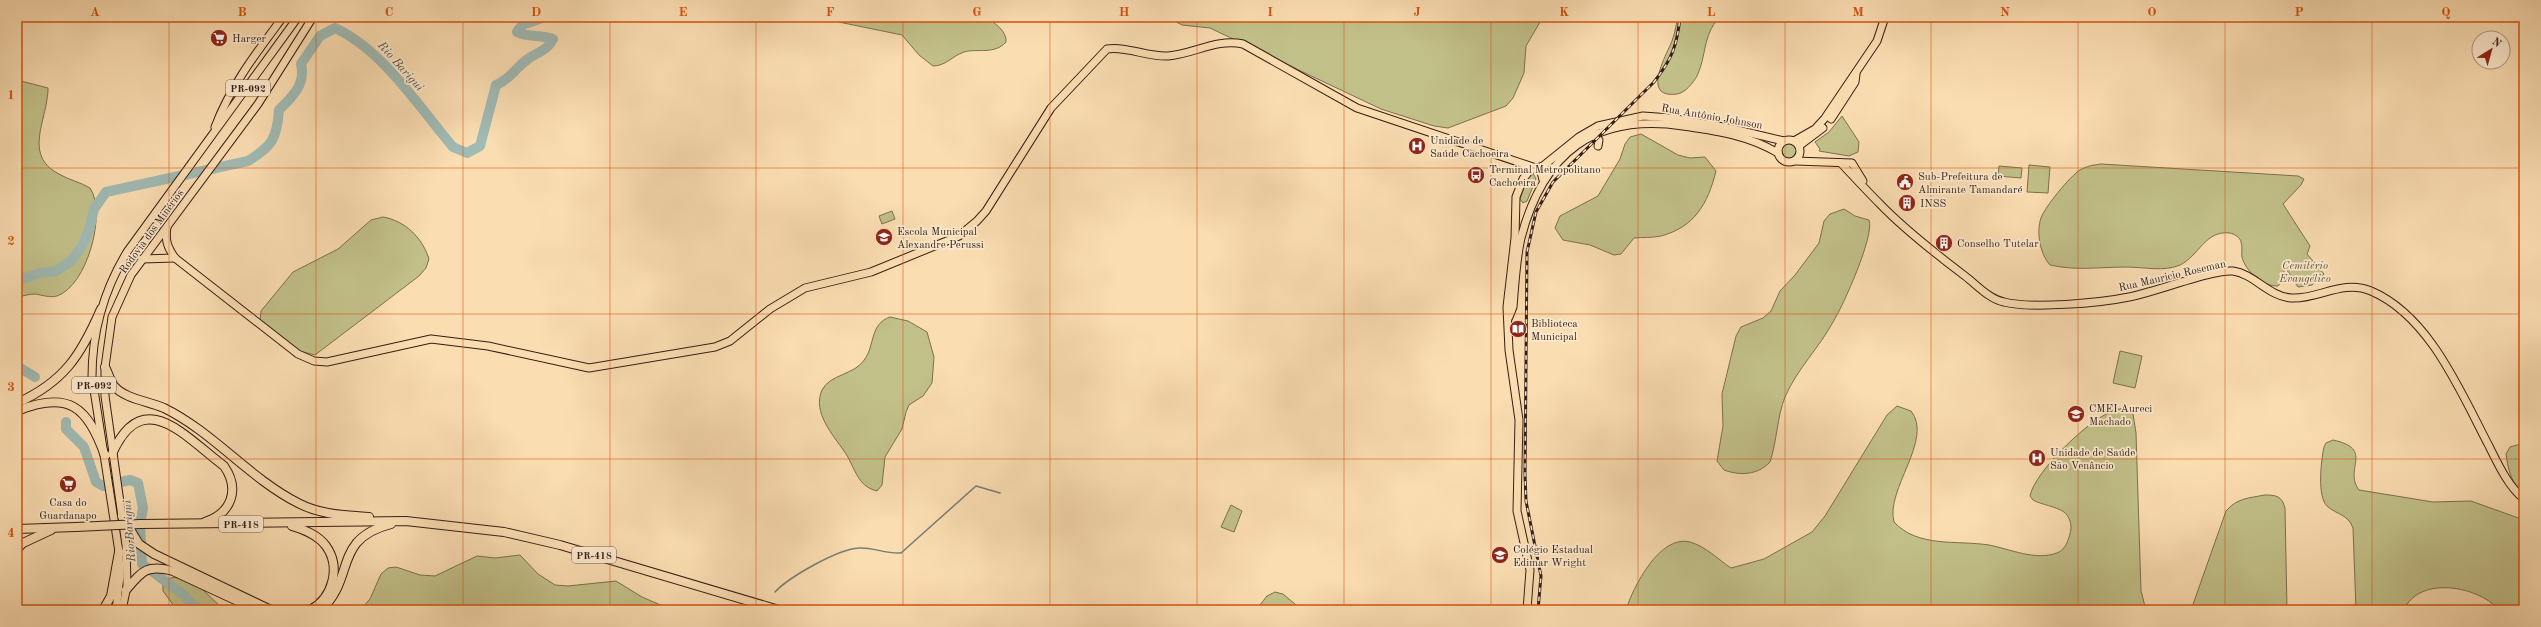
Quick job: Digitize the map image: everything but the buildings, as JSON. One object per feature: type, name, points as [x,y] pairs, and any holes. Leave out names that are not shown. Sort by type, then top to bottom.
[{"type":"highway","points":[[17,403],[48,388],[65,372],[85,344],[101,309]]},
{"type":"highway","points":[[105,366],[114,386],[124,394],[163,408],[182,419],[280,492],[299,504],[326,514],[406,521]]},
{"type":"highway","points":[[17,411],[38,402],[55,401],[72,407],[88,417],[109,458]]},
{"type":"highway","points":[[109,458],[120,437],[130,426],[140,420],[153,418],[167,423],[224,466],[231,476],[233,494],[229,506],[214,519],[197,524]]},
{"type":"highway","points":[[122,516],[139,544],[154,554],[271,610]]},
{"type":"highway","points":[[321,610],[337,591],[346,560],[360,538],[370,530],[406,521]]},
{"type":"highway","name":"PR-418","points":[[17,529],[168,523],[286,524],[406,521],[504,532],[560,545],[779,610]]},
{"type":"highway","points":[[286,524],[305,530],[317,536],[326,546],[333,562],[334,574],[326,597],[310,610]]},
{"type":"highway","points":[[17,549],[23,543],[58,528]]},
{"type":"highway","points":[[103,610],[111,596],[119,552]]},
{"type":"highway","points":[[126,590],[144,570],[161,568],[173,571],[257,610]]},
{"type":"main road","points":[[213,134],[225,102],[238,79],[283,17]]},
{"type":"main road","name":"Rodovia dos Minérios","points":[[122,610],[126,590],[126,545],[119,492],[109,458],[92,378],[92,352],[101,309],[115,272],[170,191],[250,86],[298,17]]},
{"type":"main road","name":"Rodovia dos Minérios","points":[[116,610],[120,576],[119,552],[109,493],[109,458],[104,396],[105,366],[112,317],[131,275],[258,104],[313,17]]},
{"type":"main road","points":[[1798,146],[1784,141],[1779,146],[1778,153],[1784,161],[1795,161],[1798,146],[1825,118],[1877,41],[1885,17]]},
{"type":"main road","points":[[167,227],[167,243],[175,258],[298,354],[314,361],[327,362],[344,360],[431,339],[488,346],[589,368],[700,351],[730,341],[770,309],[805,288],[871,272],[959,236],[970,228],[986,211],[1051,108],[1100,54],[1107,49],[1115,48],[1155,56],[1169,56],[1196,51],[1215,43],[1234,42],[1243,44],[1357,108],[1536,168],[1541,172],[1543,180]]},
{"type":"main road","name":"Rua Antônio Johnson","points":[[1612,125],[1642,116],[1671,118],[1784,141]]},
{"type":"main road","name":"Rua Antônio Johnson","points":[[1612,125],[1654,123],[1728,133],[1757,142],[1778,153]]},
{"type":"main road","points":[[1508,318],[1512,307],[1521,240],[1530,207],[1543,180],[1568,152],[1612,125]]},
{"type":"main road","points":[[1527,610],[1530,570],[1517,511],[1519,420],[1509,350],[1508,318],[1516,202],[1520,185],[1527,172],[1548,163],[1579,137],[1598,126],[1612,125]]},
{"type":"main road","points":[[1594,136],[1598,140],[1598,146]]},
{"type":"main road","name":"Rua Mauricio Roseman","points":[[1798,146],[1815,161]]},
{"type":"main road","name":"Rua Mauricio Roseman","points":[[1795,161],[1852,163],[1869,191]]},
{"type":"main road","points":[[1519,162],[1527,172]]},
{"type":"main road","name":"Rua Mauricio Roseman","points":[[1841,163],[1880,204],[1946,261],[1990,296],[2003,302],[2022,305],[2084,303],[2127,298],[2224,271],[2242,274],[2270,292],[2293,298],[2332,289],[2358,288],[2370,291],[2390,302],[2405,315],[2438,352],[2501,469],[2518,494],[2524,500]]},
{"type":"main road","points":[[1516,202],[1523,208],[1530,207]]},
{"type":"main road","points":[[142,259],[175,258]]},
{"type":"green space","points":[[828,17],[987,17],[1003,31],[1006,42],[991,50],[964,52],[945,63],[938,66],[933,66],[919,55],[902,35],[834,21]]},
{"type":"green space","points":[[1167,17],[1543,17],[1526,46],[1524,73],[1513,98],[1506,106],[1448,128],[1434,126],[1381,109],[1210,28],[1182,25]]},
{"type":"green space","points":[[1678,17],[1719,17],[1707,39],[1700,68],[1695,79],[1683,92],[1677,94],[1666,94],[1660,90],[1658,83],[1659,74],[1673,38]]},
{"type":"green space","points":[[17,80],[48,88],[39,147],[42,157],[48,166],[59,174],[90,188],[95,199],[95,231],[85,264],[68,290],[54,297],[35,294],[17,297]]},
{"type":"green space","points":[[1842,116],[1859,142],[1858,152],[1849,156],[1819,151],[1820,149],[1815,142],[1829,132]]},
{"type":"green space","points":[[1641,134],[1678,155],[1690,158],[1705,157],[1716,171],[1709,193],[1698,212],[1683,227],[1673,232],[1658,237],[1634,238],[1621,254],[1614,255],[1590,245],[1563,240],[1555,228],[1560,216],[1598,196],[1620,159],[1625,144],[1630,137]]},
{"type":"green space","points":[[1789,143],[1795,145],[1797,151],[1795,157],[1789,159],[1783,157],[1781,151],[1783,145]]},
{"type":"green space","name":"Cemitério Evangélico","points":[[2101,164],[2298,176],[2304,179],[2301,185],[2283,204],[2310,246],[2307,254],[2324,274],[2312,285],[2298,287],[2285,267],[2282,281],[2278,286],[2267,284],[2251,273],[2247,268],[2242,257],[2242,246],[2240,240],[2237,236],[2230,233],[2214,235],[2208,239],[2187,261],[2174,267],[2154,269],[2126,267],[2069,268],[2050,265],[2041,249],[2039,236],[2043,213],[2058,192],[2076,173],[2093,165]]},
{"type":"green space","points":[[2029,165],[2050,167],[2048,193],[2027,192]]},
{"type":"green space","points":[[1999,166],[2022,168],[2021,178],[1998,176]]},
{"type":"green space","points":[[1531,174],[1534,175],[1536,179],[1527,201],[1523,203],[1520,199],[1528,176]]},
{"type":"green space","points":[[1844,209],[1855,216],[1869,220],[1870,228],[1863,255],[1838,314],[1796,377],[1785,397],[1780,413],[1770,462],[1760,470],[1754,472],[1742,474],[1724,470],[1717,461],[1723,426],[1722,394],[1736,336],[1741,327],[1763,318],[1771,311],[1780,291],[1795,275],[1819,243],[1824,221],[1830,214]]},
{"type":"green space","points":[[892,211],[895,219],[882,224],[879,216]]},
{"type":"green space","points":[[383,217],[405,226],[412,231],[422,244],[429,259],[426,268],[419,276],[315,355],[296,350],[260,320],[261,311],[293,272],[338,249],[371,220]]},
{"type":"green space","points":[[890,317],[908,321],[927,332],[934,357],[932,383],[923,396],[909,405],[902,429],[885,457],[882,485],[877,491],[865,485],[860,480],[848,457],[825,423],[820,407],[820,398],[822,390],[826,385],[836,377],[849,372],[861,364],[868,353],[879,324]]},
{"type":"green space","points":[[2120,351],[2142,356],[2135,388],[2113,383]]},
{"type":"green space","points":[[1897,406],[1911,411],[1917,422],[1917,436],[1896,495],[1893,509],[1894,522],[1914,536],[1926,539],[1989,545],[2023,554],[2040,556],[2057,553],[2063,549],[2069,539],[2071,528],[2069,519],[2064,512],[2057,508],[2037,502],[2030,496],[2042,473],[2067,445],[2095,421],[2108,413],[2119,409],[2124,409],[2133,414],[2136,433],[2141,591],[2146,610],[1626,610],[1641,576],[1658,554],[1668,546],[1679,542],[1690,542],[1696,544],[1731,568],[1764,559],[1812,532],[1825,516],[1887,415]]},
{"type":"green space","points":[[2333,440],[2346,444],[2353,449],[2356,460],[2354,475],[2355,482],[2359,490],[2433,502],[2471,501],[2524,520],[2524,610],[2499,610],[2490,602],[2478,595],[2464,590],[2435,588],[2422,592],[2412,599],[2404,610],[2356,610],[2353,528],[2351,523],[2345,517],[2327,506],[2322,495],[2321,469],[2324,447],[2326,443]]},
{"type":"green space","points":[[2524,443],[2524,493],[2513,481],[2509,471],[2506,454],[2510,447]]},
{"type":"green space","points":[[2265,495],[2278,497],[2284,504],[2285,508],[2287,610],[2191,610],[2226,511],[2234,503]]},
{"type":"green space","points":[[1231,505],[1242,511],[1234,532],[1221,527]]},
{"type":"green space","points":[[520,555],[538,574],[555,585],[568,586],[616,581],[642,597],[672,610],[360,610],[370,599],[381,574],[388,568],[396,567],[420,575],[435,576],[477,556],[495,558]]},
{"type":"green space","points":[[178,577],[202,589],[224,610],[177,610],[163,591],[163,585],[170,578]]},
{"type":"green space","points":[[1275,592],[1283,594],[1302,610],[1256,610],[1267,596]]},
{"type":"waterway","name":"Rio Barigui","points":[[17,281],[40,273],[56,271],[71,261],[82,246],[90,227],[94,209],[106,192],[248,161],[263,151],[275,135],[279,110],[293,95],[300,84],[302,78],[301,64],[320,36],[335,28],[369,50],[399,81],[453,147],[467,153],[480,146],[496,85],[506,80],[524,62],[546,48],[551,43],[553,39],[526,35],[517,32],[522,25],[545,17]]},
{"type":"waterway","name":"Rio Barigui","points":[[17,366],[35,377]]},
{"type":"waterway","name":"Rio Barigui","points":[[66,422],[66,429],[84,447],[96,482],[103,486],[130,480],[138,483],[143,508],[140,524],[142,564],[184,595],[192,605],[204,610]]},
{"type":"waterway","points":[[775,592],[802,572],[839,553],[859,548],[901,553],[976,486],[1000,493]]},
{"type":"railway","points":[[1538,610],[1541,576],[1526,501],[1525,474],[1527,252],[1536,212],[1553,182],[1654,82],[1660,74],[1673,52],[1680,17]]},
{"type":"place","name":"Harger","points":[[219,38]]},
{"type":"place","name":"Unidade de Saúde Cachoeira","points":[[1417,146]]},
{"type":"place","name":"Terminal Metropolitano Cachoeira","points":[[1476,175]]},
{"type":"place","name":"Sub-Prefeitura de Almirante Tamandaré","points":[[1905,182]]},
{"type":"place","name":"INSS","points":[[1907,203]]},
{"type":"place","name":"Escola Municipal Alexandre Perussi","points":[[884,237]]},
{"type":"place","name":"Conselho Tutelar","points":[[1944,243]]},
{"type":"place","name":"Biblioteca Municipal","points":[[1518,329]]},
{"type":"place","name":"CMEI Aureci Machado","points":[[2076,414]]},
{"type":"place","name":"Unidade de Saúde São Venâncio","points":[[2037,458]]},
{"type":"place","name":"Casa do Guardanapo","points":[[68,484]]},
{"type":"place","name":"Colégio Estadual Edimar Wright","points":[[1500,555]]}]
